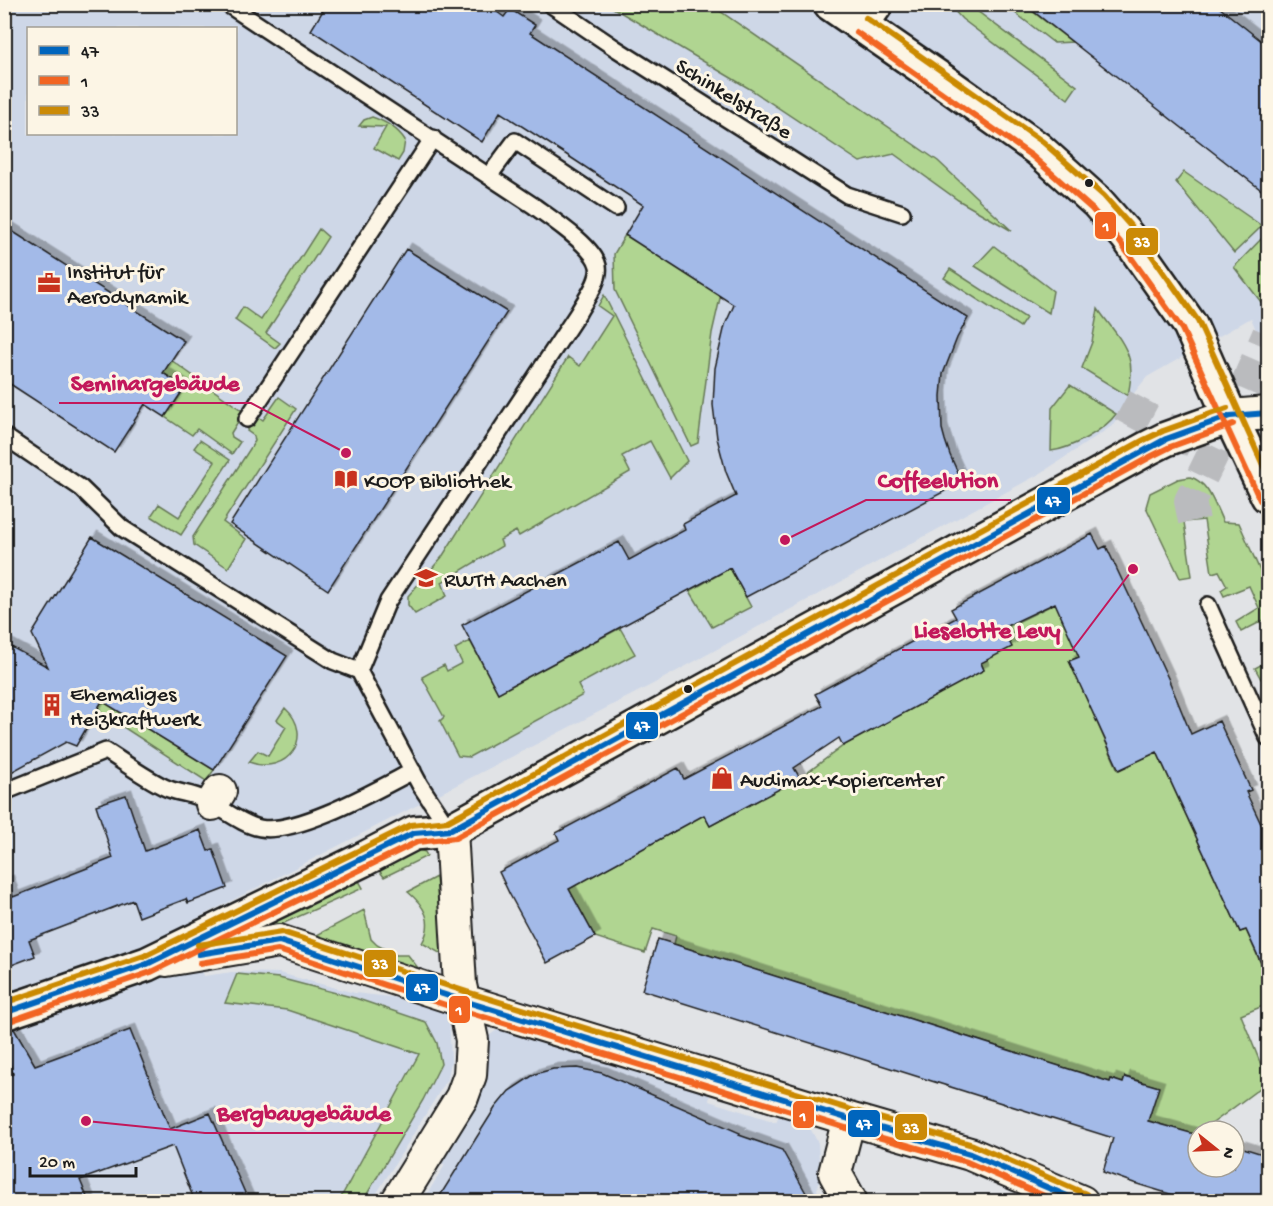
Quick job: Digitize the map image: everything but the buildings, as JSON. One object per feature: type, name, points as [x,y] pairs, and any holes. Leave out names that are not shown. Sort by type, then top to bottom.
[{"type":"street","points":[[831,4],[868,15],[1038,149],[1098,203],[1127,236],[1186,319],[1269,496]]},
{"type":"street","points":[[4,1013],[147,963],[414,833],[451,830],[1148,448],[1166,439],[1230,416],[1269,413]]},
{"type":"street","points":[[397,1202],[462,1097],[470,1075],[472,1040],[460,985],[451,830]]},
{"type":"street","points":[[147,963],[279,940],[464,1001],[970,1154],[1082,1202]]},
{"type":"street","points":[[849,1119],[835,1173],[851,1202]]},
{"type":"lane","points":[[227,4],[433,138],[575,236],[594,256],[598,267],[596,278],[578,313],[388,601],[359,671]]},
{"type":"lane","name":"Schinkelstraße","points":[[550,4],[615,48],[847,195],[902,213]]},
{"type":"lane","points":[[247,419],[433,138]]},
{"type":"lane","points":[[489,176],[515,141],[616,207]]},
{"type":"lane","points":[[4,436],[81,488],[122,528],[333,661],[359,671],[413,771],[451,830]]},
{"type":"lane","points":[[1208,605],[1269,738]]},
{"type":"lane","points":[[4,792],[106,751],[165,788],[202,798],[216,797],[250,825],[274,828],[303,822],[337,809],[413,771]]},
{"type":"shaded area","name":"RWTH Aachen","points":[[5,5],[1268,5],[1268,358],[1251,318],[1147,377],[1112,426],[1041,473],[653,684],[190,922],[204,976],[232,972],[279,973],[355,993],[442,1003],[449,1012],[451,1061],[448,1078],[372,1201],[5,1202]]},
{"type":"shaded area","points":[[500,1028],[566,1045],[710,1094],[709,1101],[776,1122],[780,1113],[796,1118],[810,1128],[818,1143],[820,1175],[817,1190],[824,1201],[422,1202],[445,1165],[436,1159],[485,1043],[490,1035]]},
{"type":"green space","points":[[608,5],[711,5],[938,161],[1012,231],[958,200],[894,154],[860,162],[750,89]]},
{"type":"green space","points":[[949,5],[969,5],[1077,86],[1068,99],[962,19]]},
{"type":"green space","points":[[1005,5],[1024,5],[1072,42],[1054,43]]},
{"type":"green space","points":[[372,117],[399,132],[405,140],[403,153],[398,161],[374,148],[386,127],[359,126],[364,120]]},
{"type":"green space","points":[[1184,172],[1262,226],[1234,253],[1176,182]]},
{"type":"green space","points":[[319,229],[328,237],[266,333],[280,343],[275,348],[235,320],[243,307],[261,320]]},
{"type":"green space","points":[[1268,233],[1268,311],[1234,267]]},
{"type":"green space","points":[[625,235],[701,284],[721,294],[712,333],[698,443],[691,446],[615,290],[614,254]]},
{"type":"green space","points":[[994,246],[1053,291],[1049,313],[975,266]]},
{"type":"green space","points":[[950,269],[1026,318],[1020,327],[944,278]]},
{"type":"green space","points":[[604,295],[687,461],[670,478],[650,441],[622,456],[630,472],[519,536],[516,531],[500,540],[502,546],[442,582],[447,596],[415,614],[408,605],[408,596],[442,557],[568,357],[580,366],[612,316],[598,306]]},
{"type":"green space","points":[[1098,309],[1127,351],[1131,372],[1128,396],[1082,368],[1092,342]]},
{"type":"green space","points":[[171,360],[244,412],[231,433],[232,437],[240,442],[232,454],[197,429],[192,435],[165,417],[185,388],[163,373]]},
{"type":"green space","points":[[1070,385],[1116,414],[1104,426],[1086,438],[1068,447],[1051,451],[1052,408]]},
{"type":"green space","points":[[279,397],[296,409],[223,522],[246,539],[228,568],[194,545],[193,537],[255,441],[254,436],[247,431],[257,416],[263,420]]},
{"type":"green space","points":[[200,440],[230,460],[181,535],[151,516],[159,504],[179,517],[215,462],[194,448]]},
{"type":"green space","points":[[1190,477],[1207,489],[1223,522],[1239,523],[1268,589],[1268,629],[1264,620],[1241,632],[1236,622],[1259,608],[1249,586],[1224,596],[1221,590],[1227,586],[1219,571],[1212,573],[1204,520],[1184,522],[1192,576],[1180,578],[1146,507],[1150,493],[1178,479]]},
{"type":"green space","points":[[730,568],[751,607],[712,627],[690,591]]},
{"type":"green space","points":[[1058,602],[1079,657],[1070,661],[1118,770],[1157,752],[1240,932],[1246,930],[1268,980],[1266,982],[1268,1004],[1241,1015],[1268,1082],[1218,1119],[1186,1119],[1186,1132],[1146,1120],[1158,1087],[1125,1077],[1123,1083],[1111,1079],[1110,1082],[674,944],[676,936],[653,929],[645,953],[595,937],[569,889],[704,815],[710,826],[800,778],[843,746],[984,670],[981,663],[1003,629]]},
{"type":"green space","points":[[620,628],[635,654],[578,685],[583,695],[469,757],[458,756],[440,721],[444,717],[422,677],[444,665],[447,671],[462,663],[455,649],[470,641],[498,693]]},
{"type":"green space","points":[[1268,661],[1268,675],[1261,679],[1255,668]]},
{"type":"green space","points":[[102,701],[214,770],[206,781],[97,710]]},
{"type":"green space","points":[[285,708],[294,719],[298,730],[293,751],[285,759],[275,764],[263,765],[249,762],[258,751],[268,756],[286,727],[277,720]]},
{"type":"green space","points":[[417,849],[425,852],[427,856],[384,877],[378,869]]},
{"type":"green space","points":[[436,877],[443,955],[422,943],[427,928],[426,915],[419,903],[408,892]]},
{"type":"green space","points":[[358,879],[363,888],[266,931],[258,928]]},
{"type":"green space","points":[[364,910],[371,939],[377,945],[396,955],[408,955],[422,973],[313,937]]},
{"type":"green space","points":[[237,974],[279,978],[355,998],[426,1022],[437,1043],[441,1064],[423,1100],[363,1201],[339,1201],[419,1054],[287,1010],[225,1003]]},
{"type":"tunnel","points":[[1194,521],[1190,501],[1240,399],[1268,334]]},
{"type":"tunnel","points":[[1122,405],[1196,443]]},
{"type":"transit line","name":"33","points":[[866,18],[1043,142],[1104,196],[1134,230],[1198,321],[1268,476]]},
{"type":"transit line","name":"1","points":[[856,32],[1032,156],[1092,209],[1120,242],[1182,329],[1260,500]]},
{"type":"transit line","name":"33","points":[[4,1003],[144,956],[411,825],[448,821],[1144,440],[1227,408]]},
{"type":"transit line","name":"47","points":[[4,1013],[147,964],[414,833],[451,830],[1166,439],[1230,416],[1268,413]]},
{"type":"transit line","name":"1","points":[[7,1022],[151,972],[417,842],[455,838],[1152,456],[1233,424]]},
{"type":"transit line","name":"33","points":[[198,945],[282,932],[467,992],[973,1145],[1086,1194]]},
{"type":"transit line","name":"47","points":[[199,954],[279,941],[464,1001],[970,1154],[1081,1202]]},
{"type":"transit line","name":"1","points":[[200,963],[278,950],[461,1010],[846,1128],[967,1162],[1058,1202]]},
{"type":"place","name":"Institut für Aerodynamik","points":[[49,283]]},
{"type":"place","name":"Seminargebäude","points":[[346,453]]},
{"type":"place","name":"KOOP Bibliothek","points":[[346,479]]},
{"type":"place","name":"Coffeelution","points":[[785,540]]},
{"type":"place","name":"Lieselotte Levy","points":[[1133,569]]},
{"type":"place","name":"RWTH Aachen","points":[[426,578]]},
{"type":"place","name":"Ehemaliges Heizkraftwerk","points":[[52,705]]},
{"type":"place","name":"Audimax-Kopiercenter","points":[[722,778]]},
{"type":"place","name":"Bergbaugebäude","points":[[86,1121]]}]
